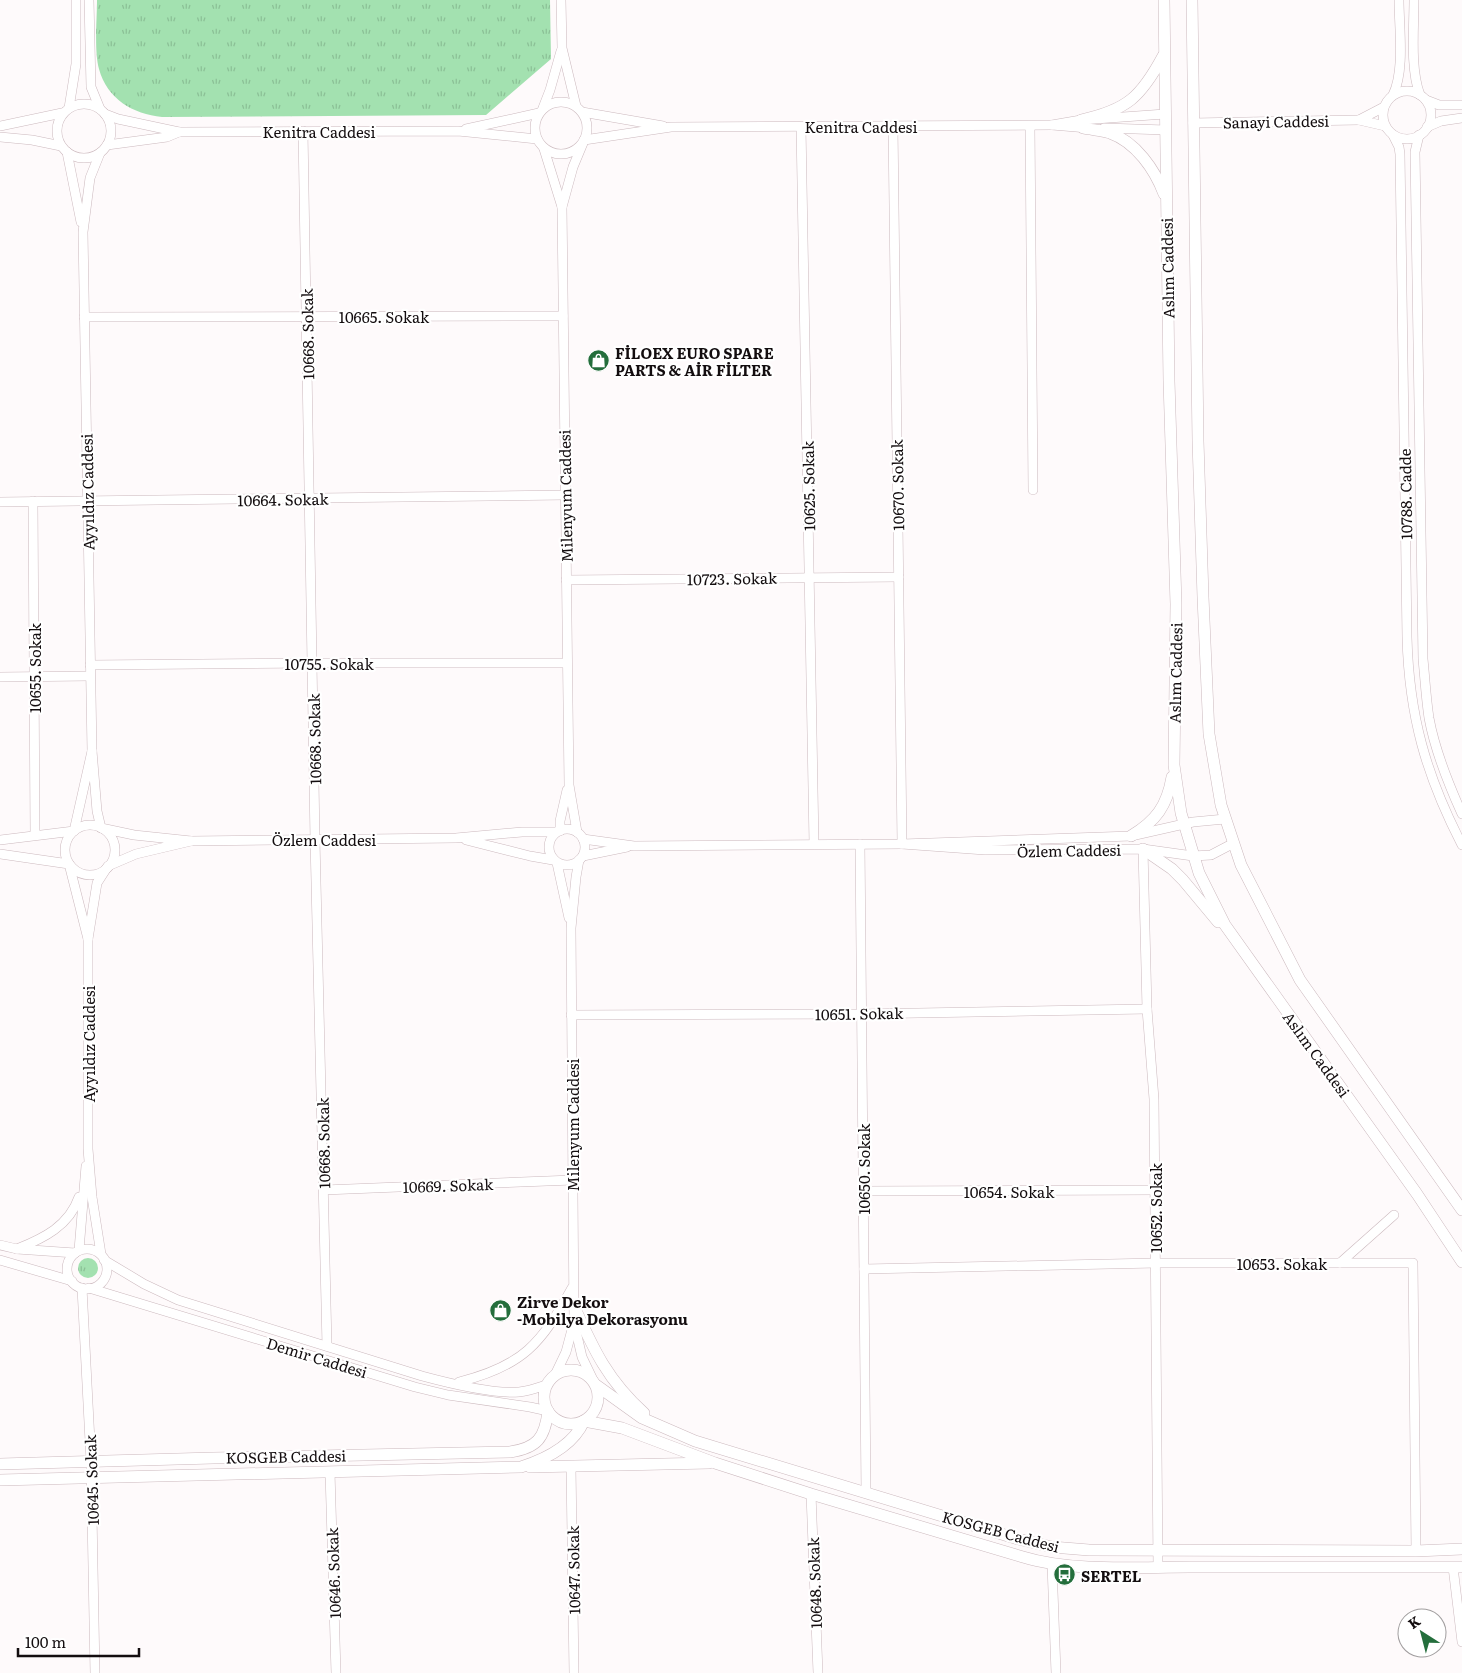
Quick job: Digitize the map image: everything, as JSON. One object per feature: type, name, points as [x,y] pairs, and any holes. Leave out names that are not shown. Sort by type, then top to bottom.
[{"type":"main road","name":"Aslım Caddesi","points":[[1164,0],[1169,381],[1176,604],[1174,765],[1177,794],[1184,824],[1199,873],[1215,906],[1236,940],[1417,1194],[1462,1262]]},
{"type":"main road","name":"Aslım Caddesi","points":[[1192,0],[1198,441],[1203,597],[1210,734],[1225,819],[1240,865],[1300,980],[1462,1210]]},
{"type":"main road","points":[[1082,124],[1107,114],[1136,97],[1148,82],[1164,54]]},
{"type":"main road","points":[[1082,124],[1111,134],[1130,144],[1156,176],[1166,201]]},
{"type":"main road","points":[[1131,836],[1148,825],[1160,812],[1170,787],[1174,765]]},
{"type":"main road","points":[[1143,849],[1172,869],[1236,940]]},
{"type":"main road","points":[[573,1304],[590,1343],[605,1369],[627,1397],[660,1427]]},
{"type":"main road","points":[[564,1370],[575,1370],[585,1373],[594,1383],[599,1395],[597,1406],[592,1415],[584,1421],[571,1425],[564,1424],[548,1412],[544,1396],[546,1385],[555,1375],[564,1370]]},
{"type":"main road","name":"KOSGEB Caddesi","points":[[594,1383],[635,1414],[660,1427],[716,1448],[1018,1539],[1052,1547],[1158,1552],[1416,1551],[1462,1549]]},
{"type":"main road","name":"KOSGEB Caddesi","points":[[0,1464],[510,1452],[520,1450],[537,1442],[546,1427],[548,1412]]},
{"type":"main road","name":"KOSGEB Caddesi","points":[[521,1467],[541,1460],[561,1448],[576,1436],[584,1421],[622,1428],[715,1463],[811,1494],[1030,1560],[1052,1564],[1158,1567],[1458,1567]]},
{"type":"main road","name":"KOSGEB Caddesi","points":[[0,1480],[715,1463]]},
{"type":"street","points":[[76,0],[76,64],[65,111],[58,121],[56,130],[57,138],[64,149],[74,157],[92,157],[104,149],[167,137],[179,132]]},
{"type":"street","points":[[89,0],[92,87],[111,127],[111,137],[104,149]]},
{"type":"street","points":[[561,0],[562,48],[579,109],[586,119],[588,127],[584,142],[573,167],[562,207]]},
{"type":"street","points":[[1393,95],[1400,70],[1399,0]]},
{"type":"street","points":[[1414,0],[1414,71],[1417,87],[1430,107],[1431,115],[1427,127]]},
{"type":"street","points":[[562,48],[550,90],[534,124],[537,139],[544,149],[562,207]]},
{"type":"street","points":[[1462,105],[1440,105],[1412,91],[1404,91],[1393,95],[1387,100],[1382,115],[1385,126],[1393,135],[1408,139],[1419,135],[1427,127],[1441,120],[1462,118]]},
{"type":"street","points":[[458,131],[541,111],[551,104],[560,101],[568,102],[579,109],[671,127]]},
{"type":"street","points":[[0,126],[65,111],[76,104],[85,103],[94,105],[118,118],[179,132]]},
{"type":"street","name":"Sanayi Caddesi","points":[[1359,120],[1384,107]]},
{"type":"street","name":"Kenitra Caddesi","points":[[1082,124],[1165,114]]},
{"type":"street","name":"Sanayi Caddesi","points":[[1193,122],[1359,120],[1385,126]]},
{"type":"street","name":"Kenitra Caddesi","points":[[671,127],[1030,126],[1082,124],[1166,130]]},
{"type":"street","name":"10670. Sokak","points":[[893,126],[902,844]]},
{"type":"street","points":[[1030,126],[1033,490]]},
{"type":"street","points":[[544,149],[561,155],[577,149],[584,142],[671,127]]},
{"type":"street","name":"10625. Sokak","points":[[801,127],[814,844]]},
{"type":"street","name":"10668. Sokak","points":[[304,131],[315,840],[327,1346]]},
{"type":"street","points":[[458,131],[537,139]]},
{"type":"street","name":"Kenitra Caddesi","points":[[179,132],[458,131]]},
{"type":"street","name":"10788. Cadde","points":[[1393,135],[1397,141],[1400,154],[1408,671],[1420,742],[1440,798],[1462,845]]},
{"type":"street","name":"10788. Cadde","points":[[1419,135],[1415,152],[1423,659],[1428,711],[1434,738],[1445,773],[1462,814]]},
{"type":"street","points":[[0,137],[32,140],[64,149]]},
{"type":"street","name":"Ayyıldız Caddesi","points":[[64,149],[83,232]]},
{"type":"street","name":"Ayyıldız Caddesi","points":[[101,828],[97,811],[92,751],[83,232],[90,178],[104,149]]},
{"type":"street","name":"Milenyum Caddesi","points":[[562,207],[569,785]]},
{"type":"street","name":"10665. Sokak","points":[[84,317],[563,316]]},
{"type":"street","name":"10664. Sokak","points":[[0,502],[565,496]]},
{"type":"street","name":"10655. Sokak","points":[[33,501],[35,835]]},
{"type":"street","name":"10723. Sokak","points":[[566,580],[898,576]]},
{"type":"street","name":"10755. Sokak","points":[[90,665],[567,663]]},
{"type":"street","points":[[0,677],[90,676]]},
{"type":"street","name":"Ayyıldız Caddesi","points":[[74,831],[92,751]]},
{"type":"street","points":[[558,832],[569,785]]},
{"type":"street","points":[[569,785],[580,836],[585,850],[576,877],[571,928]]},
{"type":"street","name":"Özlem Caddesi","points":[[580,836],[634,846],[902,844],[1131,836],[1203,820],[1225,819]]},
{"type":"street","points":[[0,840],[74,831],[87,825],[101,828],[107,832],[114,845],[112,860],[102,871],[88,874],[74,869],[69,864],[66,858],[66,843],[74,831]]},
{"type":"street","name":"Özlem Caddesi","points":[[101,828],[134,835],[191,840],[456,838],[522,832],[558,832]]},
{"type":"street","points":[[571,928],[555,861],[548,848],[549,842],[558,832],[568,829],[580,836]]},
{"type":"street","name":"Özlem Caddesi","points":[[456,838],[555,861]]},
{"type":"street","name":"Özlem Caddesi","points":[[108,866],[136,854],[191,840]]},
{"type":"street","name":"10650. Sokak","points":[[860,844],[866,1493]]},
{"type":"street","name":"Özlem Caddesi","points":[[902,844],[985,850],[1143,849],[1193,856],[1211,855],[1232,844]]},
{"type":"street","name":"Özlem Caddesi","points":[[581,858],[634,846]]},
{"type":"street","name":"10652. Sokak","points":[[1143,849],[1147,1009],[1154,1099],[1158,1567]]},
{"type":"street","points":[[0,854],[69,864]]},
{"type":"street","points":[[555,861],[569,866],[581,858]]},
{"type":"street","name":"Ayyıldız Caddesi","points":[[69,864],[88,939]]},
{"type":"street","name":"Ayyıldız Caddesi","points":[[103,1257],[92,1197],[88,1149],[88,939],[97,883],[108,866]]},
{"type":"street","name":"Milenyum Caddesi","points":[[571,928],[573,1304],[574,1322],[582,1357],[594,1383]]},
{"type":"street","name":"10651. Sokak","points":[[572,1015],[861,1014],[1147,1009]]},
{"type":"street","name":"Ayyıldız Caddesi","points":[[77,1252],[88,1149]]},
{"type":"street","name":"10669. Sokak","points":[[324,1190],[572,1180]]},
{"type":"street","points":[[17,1249],[42,1238],[62,1225],[76,1205],[83,1187]]},
{"type":"street","name":"10654. Sokak","points":[[863,1191],[1155,1190]]},
{"type":"street","points":[[1340,1263],[1394,1216]]},
{"type":"street","points":[[0,1245],[17,1249],[77,1252],[92,1249],[103,1257],[106,1272],[100,1283],[86,1288],[72,1281],[0,1260]]},
{"type":"street","points":[[72,1281],[68,1276],[67,1267],[70,1259],[77,1252]]},
{"type":"street","name":"Demir Caddesi","points":[[103,1257],[144,1284],[178,1300],[422,1376],[510,1392],[529,1390],[546,1385]]},
{"type":"street","name":"10653. Sokak","points":[[864,1268],[1156,1263],[1413,1263],[1416,1551]]},
{"type":"street","points":[[455,1383],[498,1370],[522,1356],[542,1338],[556,1318],[573,1285]]},
{"type":"street","name":"Demir Caddesi","points":[[86,1288],[416,1387],[448,1395],[530,1407],[548,1412]]},
{"type":"street","name":"10645. Sokak","points":[[86,1288],[95,1673]]},
{"type":"street","name":"Milenyum Caddesi","points":[[555,1375],[566,1352],[574,1322]]},
{"type":"street","name":"10647. Sokak","points":[[572,1467],[574,1673]]},
{"type":"street","name":"10646. Sokak","points":[[330,1472],[336,1673]]},
{"type":"street","name":"10648. Sokak","points":[[811,1494],[818,1673]]},
{"type":"street","points":[[1052,1564],[1056,1673]]},
{"type":"street","points":[[1458,1567],[1462,1642]]},
{"type":"green space","points":[[97,0],[550,0],[551,59],[486,115],[162,117],[141,112],[123,103],[108,89],[103,80],[99,69],[97,53]]},
{"type":"green space","points":[[88,1258],[95,1261],[98,1268],[95,1275],[88,1278],[81,1275],[78,1268],[81,1261]]},
{"type":"place","name":"FİLOEX EURO SPARE PARTS & AİR FİLTER","points":[[599,361]]},
{"type":"place","name":"Zirve Dekor -Mobilya Dekorasyonu","points":[[501,1310]]},
{"type":"place","name":"SERTEL","points":[[1065,1575]]}]
